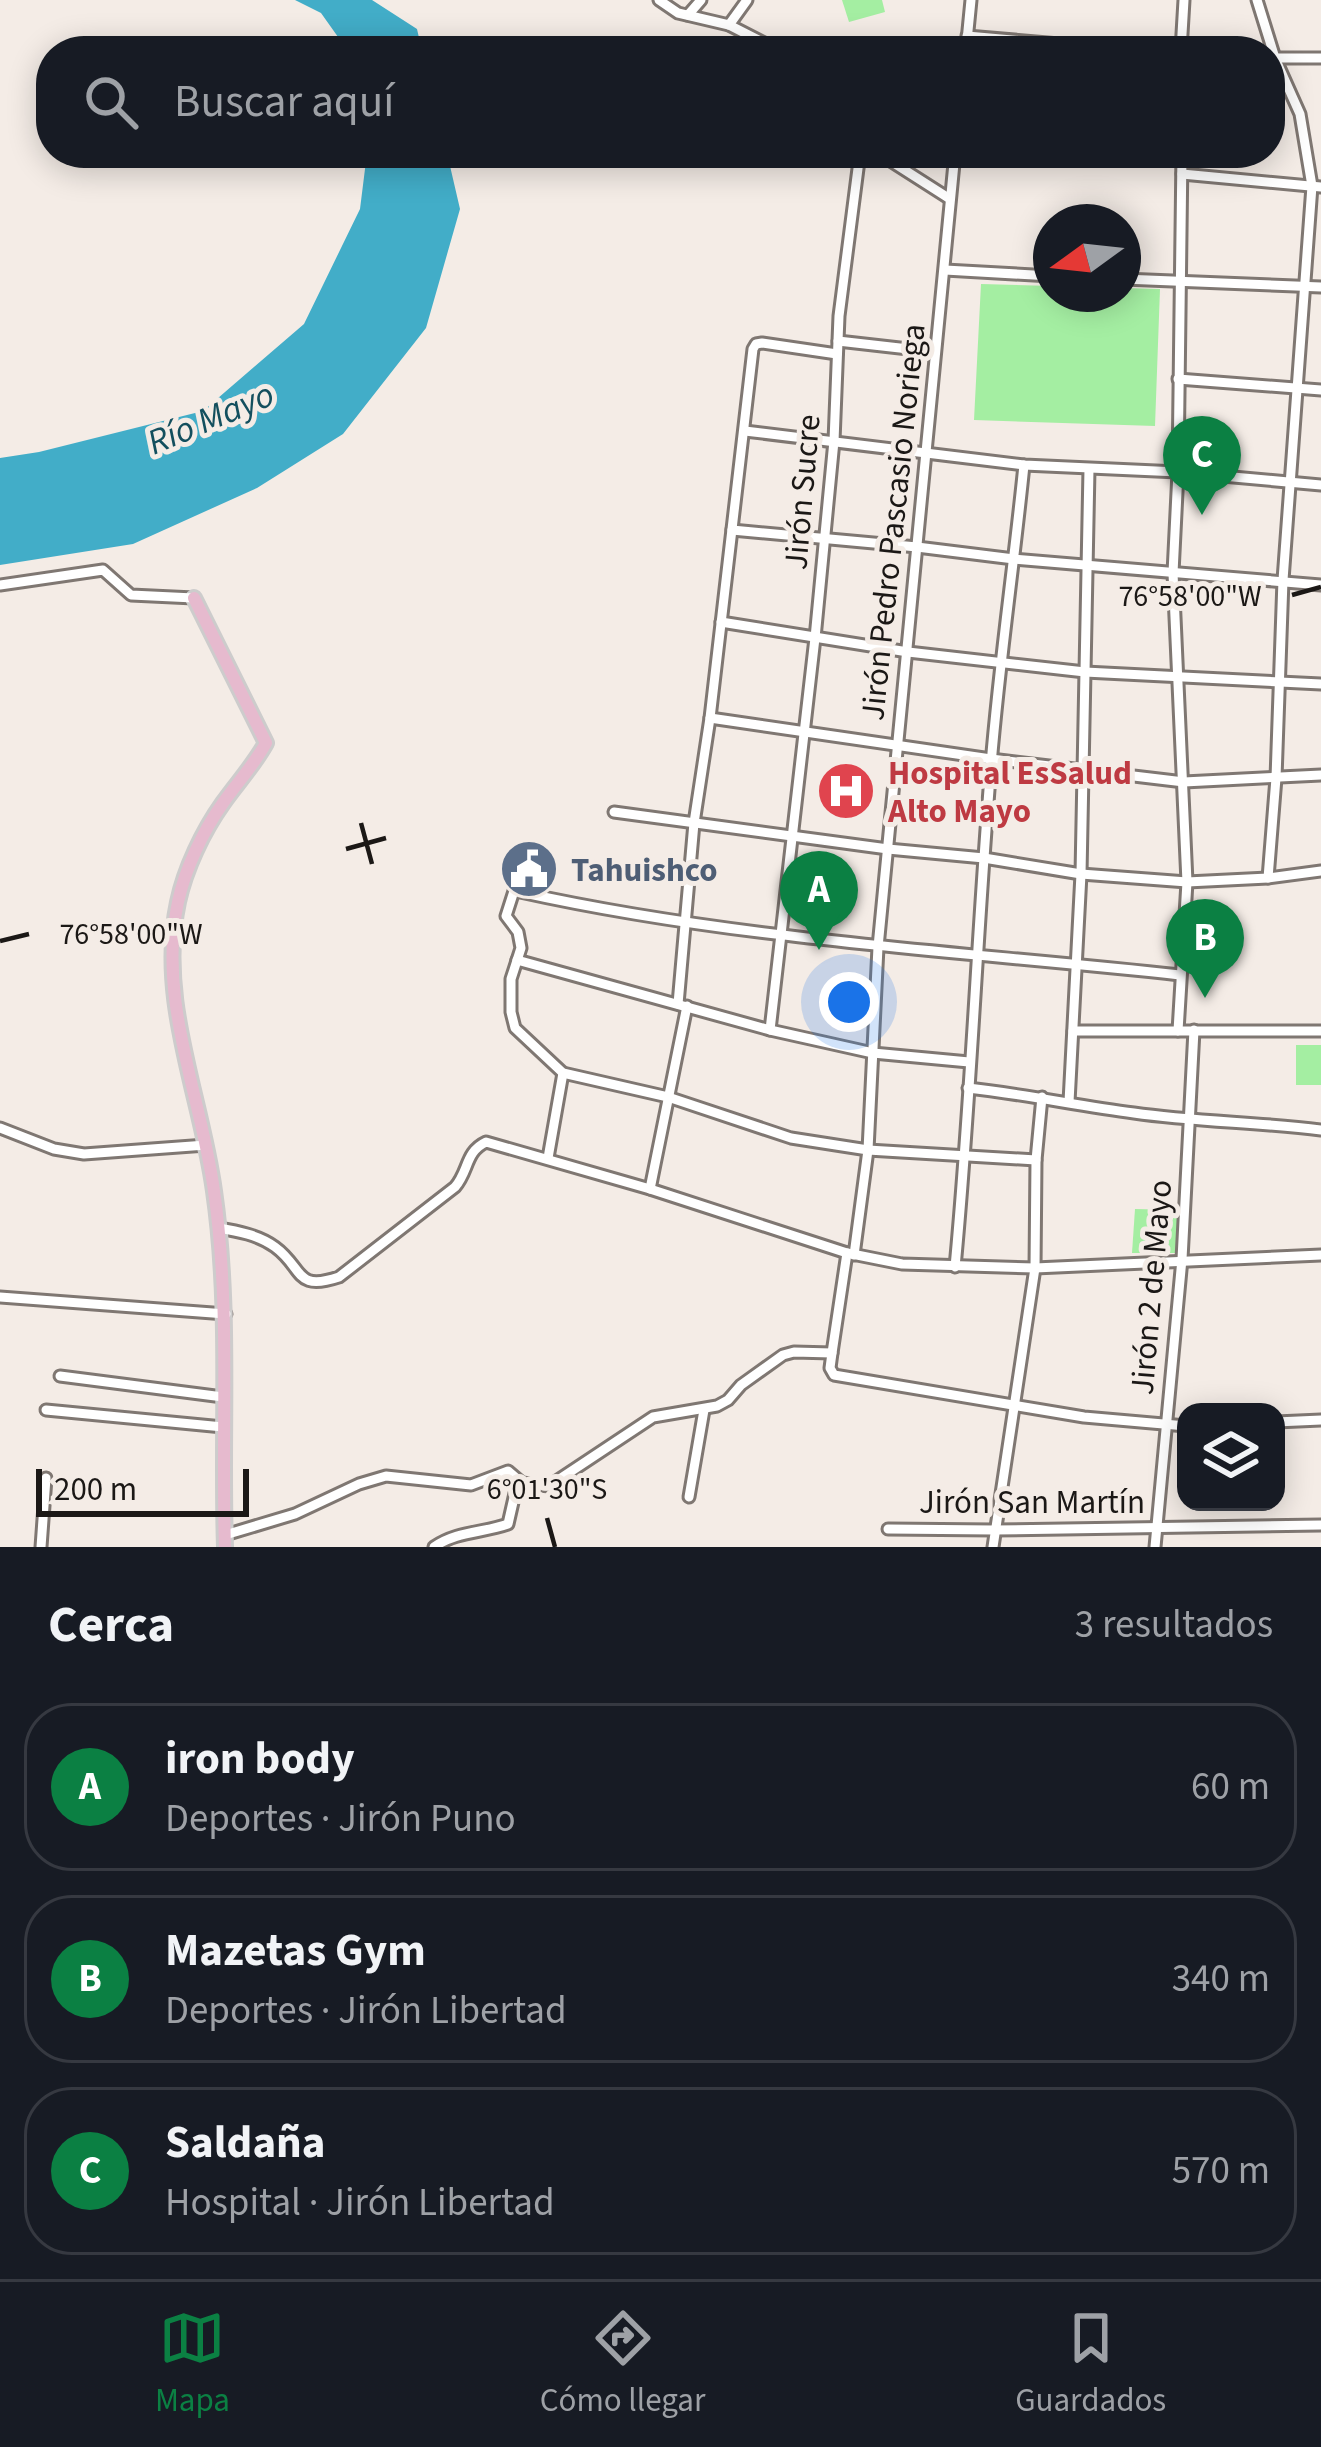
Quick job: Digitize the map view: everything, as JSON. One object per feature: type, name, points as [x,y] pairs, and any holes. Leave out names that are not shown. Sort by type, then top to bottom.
[{"type":"main road","points":[[194,598],[266,743],[219,808],[195,854],[178,900],[172,949],[175,1004],[206,1145],[226,1314],[225,1541]]},
{"type":"street","points":[[659,0],[751,36]]},
{"type":"street","points":[[688,15],[701,0]]},
{"type":"street","points":[[729,25],[747,0]]},
{"type":"street","points":[[967,36],[971,0]]},
{"type":"street","points":[[1182,36],[1184,0]]},
{"type":"street","points":[[1257,0],[1266,36]]},
{"type":"street","points":[[1285,58],[1321,58]]},
{"type":"street","points":[[1268,878],[1296,389],[1316,187],[1300,114],[1285,84]]},
{"type":"street","name":"Jirón Sucre","points":[[770,1030],[815,638],[834,441],[838,340],[858,168]]},
{"type":"street","points":[[901,168],[950,200]]},
{"type":"street","name":"Jirón Pedro Pascasio Noriega","points":[[953,168],[878,947],[868,1150],[830,1368],[834,1375],[1014,1405]]},
{"type":"street","points":[[1178,1031],[1187,882],[1173,573],[1182,168]]},
{"type":"street","points":[[1182,174],[1316,187]]},
{"type":"street","points":[[945,270],[1033,275]]},
{"type":"street","points":[[1141,280],[1321,287]]},
{"type":"street","points":[[838,340],[935,352]]},
{"type":"street","points":[[650,1189],[683,1005],[694,823],[756,344],[837,354]]},
{"type":"street","points":[[1178,379],[1321,391]]},
{"type":"street","points":[[745,431],[1024,465],[1321,485]]},
{"type":"street","points":[[956,1267],[992,759],[1024,465]]},
{"type":"street","points":[[1069,1102],[1081,874],[1089,470]]},
{"type":"street","points":[[732,530],[1321,585]]},
{"type":"street","points":[[0,585],[103,570],[131,595],[194,598]]},
{"type":"street","points":[[722,622],[908,652],[1085,672],[1321,684]]},
{"type":"street","points":[[710,718],[1184,782],[1321,775]]},
{"type":"street","points":[[614,812],[1081,874],[1187,882],[1321,871]]},
{"type":"street","points":[[1036,1166],[1022,1159],[868,1150],[791,1138],[668,1097],[563,1072],[515,1028],[511,979],[521,948],[518,932],[506,916],[517,892],[686,922],[878,947],[1180,975]]},
{"type":"street","points":[[517,960],[770,1030],[874,1053],[969,1062]]},
{"type":"street","name":"Jirón 2 de Mayo","points":[[1155,1547],[1182,1259],[1194,1030]]},
{"type":"street","points":[[1073,1031],[1321,1030]]},
{"type":"street","points":[[548,1158],[563,1072]]},
{"type":"street","points":[[968,1088],[1189,1120],[1264,1122],[1321,1130]]},
{"type":"street","points":[[993,1547],[1035,1268],[1042,1096]]},
{"type":"street","points":[[0,1128],[54,1149],[84,1154],[206,1145]]},
{"type":"street","points":[[218,1228],[269,1243],[310,1282],[339,1277],[455,1187],[470,1154],[486,1142],[850,1254],[902,1264],[1035,1268],[1321,1255]]},
{"type":"street","points":[[0,1297],[226,1314]]},
{"type":"street","points":[[225,1541],[386,1476],[471,1485],[508,1471],[522,1483],[549,1486],[653,1418],[704,1410],[728,1400],[741,1384],[783,1355],[832,1353]]},
{"type":"street","points":[[60,1376],[224,1397]]},
{"type":"street","points":[[1014,1405],[1177,1426]]},
{"type":"street","points":[[46,1410],[223,1427]]},
{"type":"street","points":[[689,1497],[704,1410]]},
{"type":"street","points":[[1285,1422],[1321,1420]]},
{"type":"street","points":[[41,1547],[46,1478]]},
{"type":"street","points":[[434,1547],[446,1539],[508,1524],[516,1489],[522,1483]]},
{"type":"street","name":"Jirón San Martín","points":[[888,1528],[1321,1525]]},
{"type":"green space","points":[[842,0],[882,0],[885,12],[849,22]]},
{"type":"green space","points":[[981,284],[1033,285],[1033,312],[1141,312],[1141,288],[1160,289],[1155,426],[974,420]]},
{"type":"green space","points":[[1296,1045],[1321,1045],[1321,1085],[1296,1085]]},
{"type":"green space","points":[[1135,1209],[1178,1210],[1176,1253],[1132,1253]]},
{"type":"water","points":[[295,0],[372,0],[417,29],[419,36],[337,36],[321,13]]},
{"type":"water","name":"Río Mayo","points":[[365,168],[450,168],[460,209],[426,328],[343,434],[257,488],[133,544],[0,565],[0,458],[203,411],[304,324],[360,209]]},
{"type":"place","name":"Saldaña","points":[[1202,515]]},
{"type":"place","name":"Hospital EsSalud Alto Mayo","points":[[846,791]]},
{"type":"place","name":"Tahuishco","points":[[529,869]]},
{"type":"place","name":"iron body","points":[[819,950]]},
{"type":"place","name":"Mazetas Gym","points":[[1205,998]]}]
